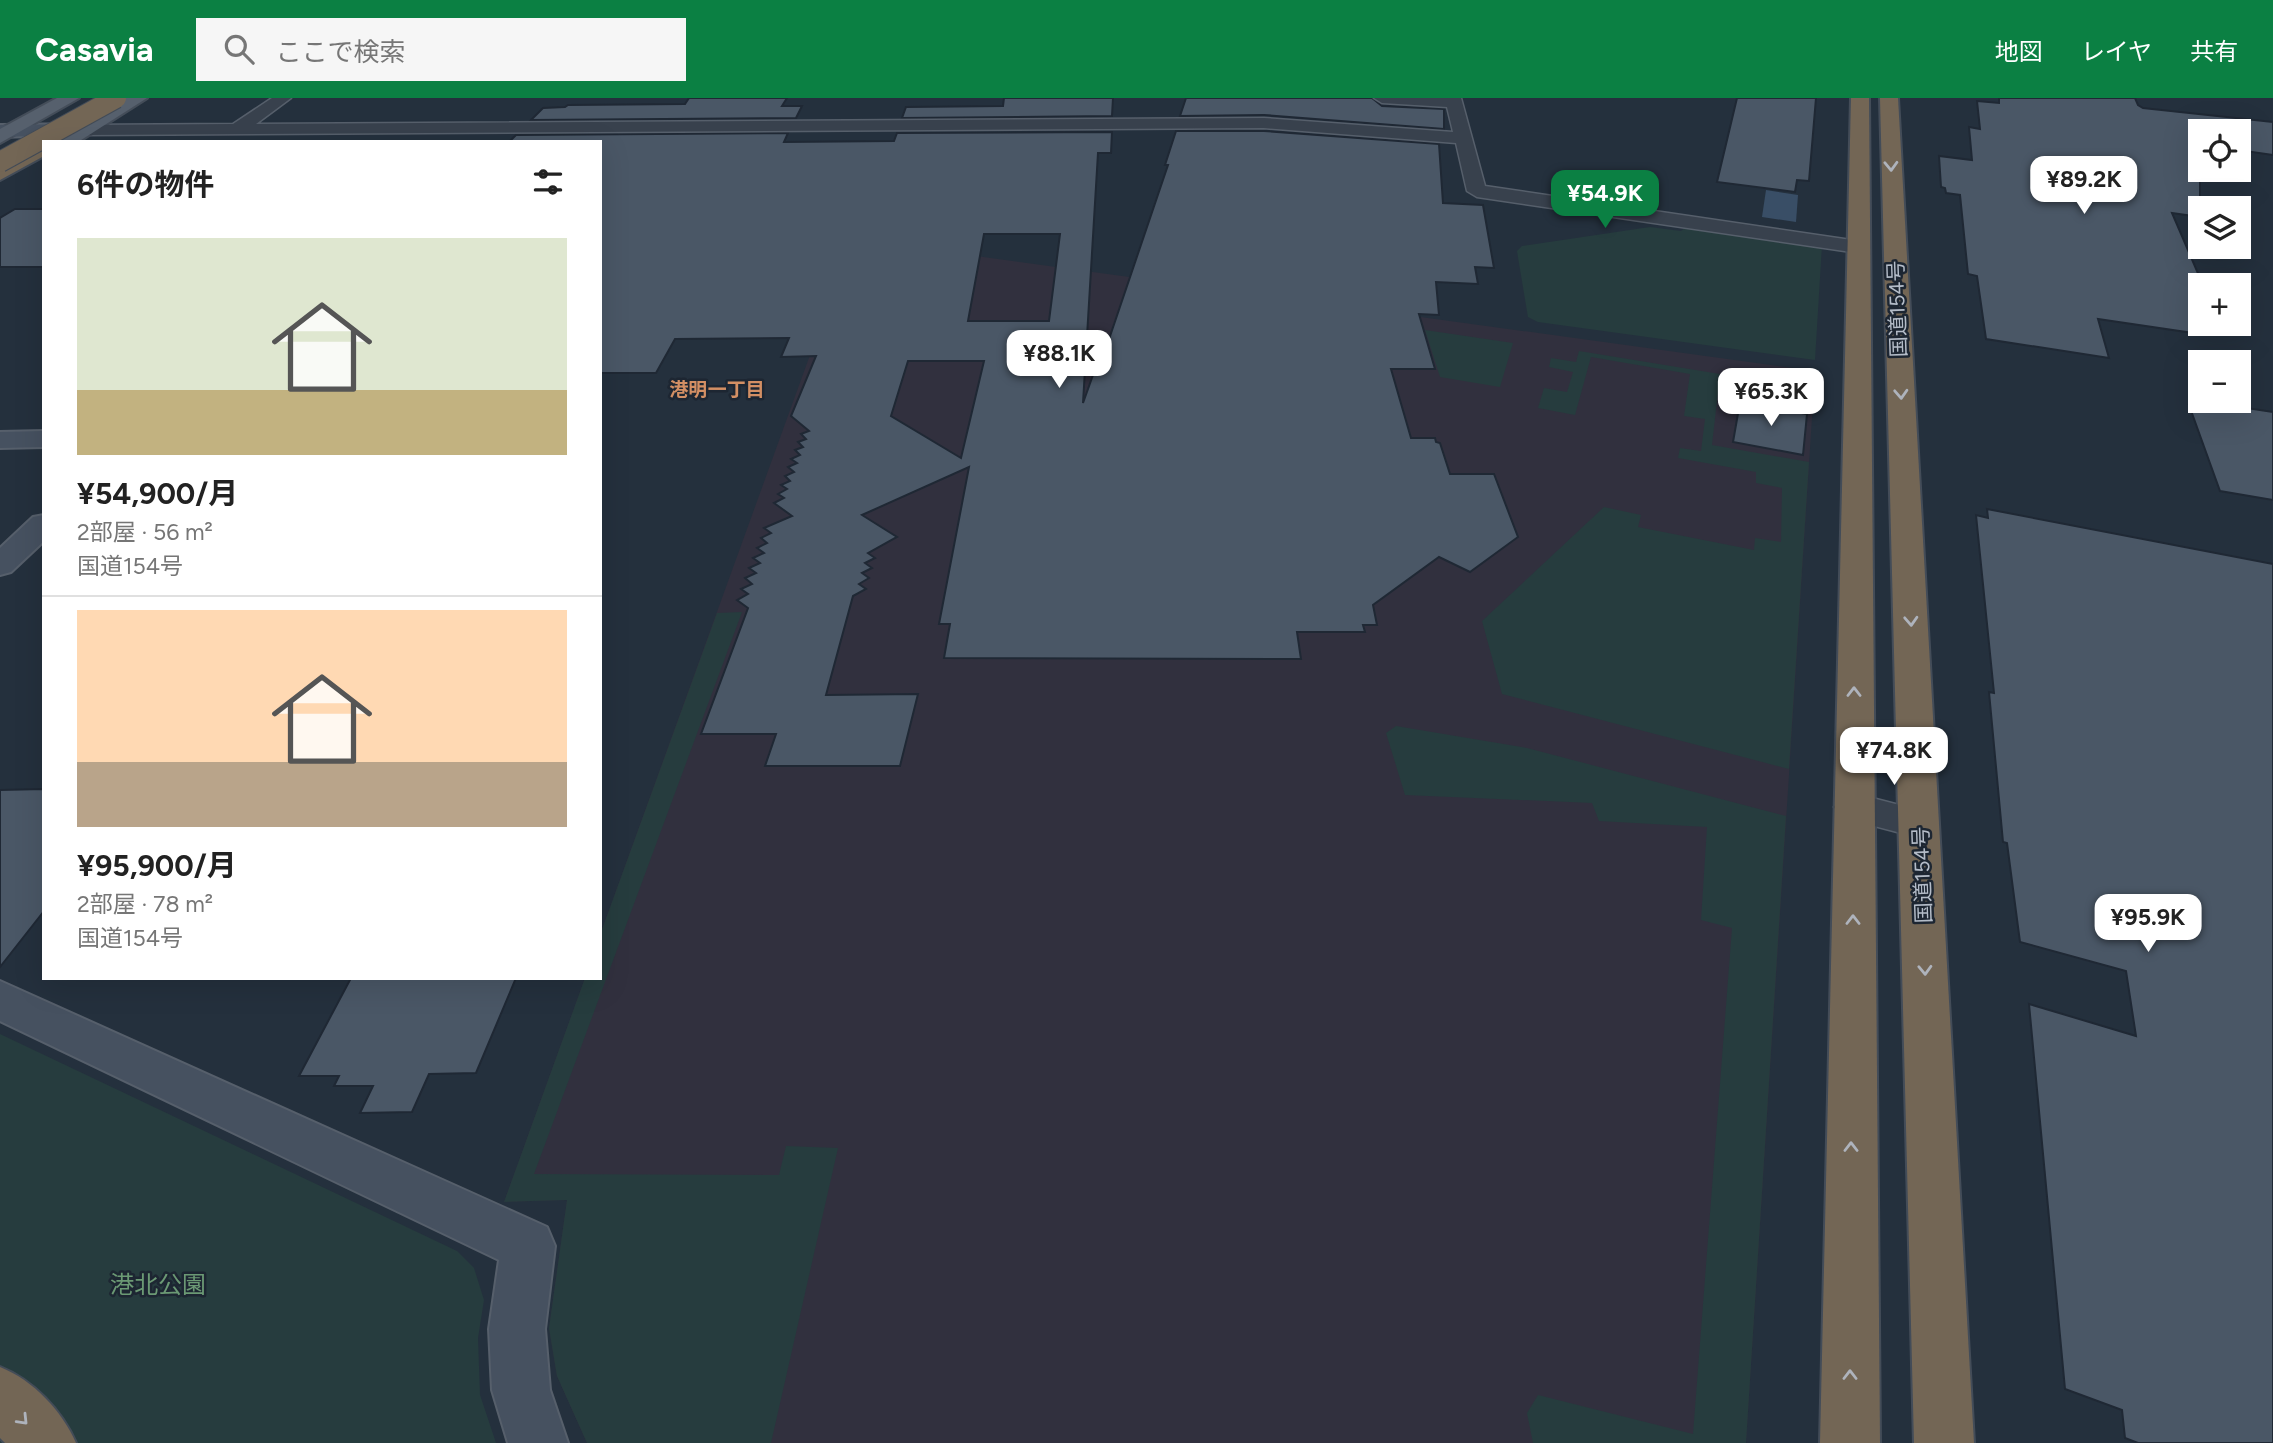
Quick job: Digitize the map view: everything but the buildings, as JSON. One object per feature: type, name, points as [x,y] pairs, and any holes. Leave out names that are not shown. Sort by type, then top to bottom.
[{"type":"highway","points":[[3,135],[83,98]]},
{"type":"highway","points":[[0,154],[100,98]]},
{"type":"highway","points":[[0,162],[116,98]]},
{"type":"highway","points":[[58,140],[131,98]]},
{"type":"highway","name":"国道154号","points":[[1850,1443],[1860,98]]},
{"type":"highway","name":"国道154号","points":[[1889,98],[1944,1443]]},
{"type":"highway","points":[[0,174],[42,152]]},
{"type":"highway","points":[[0,1396],[46,1443]]},
{"type":"main road","points":[[3,135],[70,98]]},
{"type":"main road","points":[[67,140],[138,98]]},
{"type":"main road","points":[[0,179],[42,152]]},
{"type":"street","points":[[237,129],[283,98]]},
{"type":"street","points":[[1382,98],[1454,100],[1477,191],[1858,247]]},
{"type":"street","points":[[471,128],[486,108]]},
{"type":"street","points":[[3,135],[84,130],[471,128],[1034,118],[1262,117],[1464,138]]},
{"type":"street","points":[[0,440],[42,439]]},
{"type":"street","points":[[0,565],[42,526]]},
{"type":"street","points":[[1853,807],[1920,824]]},
{"type":"street","points":[[0,1000],[528,1246],[517,1329],[521,1390],[538,1443]]},
{"type":"shaded area","points":[[852,239],[1815,371],[1746,1443],[587,1443],[557,1376],[549,1328],[567,1200],[504,1202],[584,980],[602,980],[602,929]]},
{"type":"green space","points":[[1688,225],[1822,245],[1815,360],[1538,322],[1528,317],[1517,251],[1522,246],[1650,227],[1681,231]]},
{"type":"green space","points":[[1425,330],[1513,343],[1500,387],[1440,377]]},
{"type":"green space","points":[[1579,351],[1720,374],[1712,445],[1809,462],[1789,769],[1502,694],[1482,621],[1604,507],[1641,515],[1638,527],[1754,550],[1755,538],[1781,542],[1782,488],[1756,483],[1756,472],[1678,458],[1680,448],[1701,451],[1705,419],[1684,416],[1690,374],[1591,357],[1575,415],[1538,408],[1544,388],[1567,392],[1573,372],[1549,367],[1551,358],[1576,362]]},
{"type":"green space","points":[[742,612],[534,1174],[779,1175],[786,1146],[838,1148],[771,1443],[587,1443],[557,1376],[549,1328],[567,1200],[504,1202],[584,980],[602,980],[602,929],[717,613]]},
{"type":"green space","points":[[1396,726],[1527,748],[1786,816],[1746,1443],[1533,1443],[1527,1413],[1538,1395],[1693,1434],[1732,928],[1701,920],[1707,827],[1599,821],[1592,803],[1405,795],[1386,733]]},
{"type":"green space","name":"港北公園","points":[[0,1034],[457,1251],[474,1268],[484,1300],[478,1338],[480,1395],[496,1443],[0,1443]]},
{"type":"water","points":[[1766,190],[1798,195],[1796,222],[1762,217]]},
{"type":"district","name":"港明一丁目","points":[[717,389]]}]
